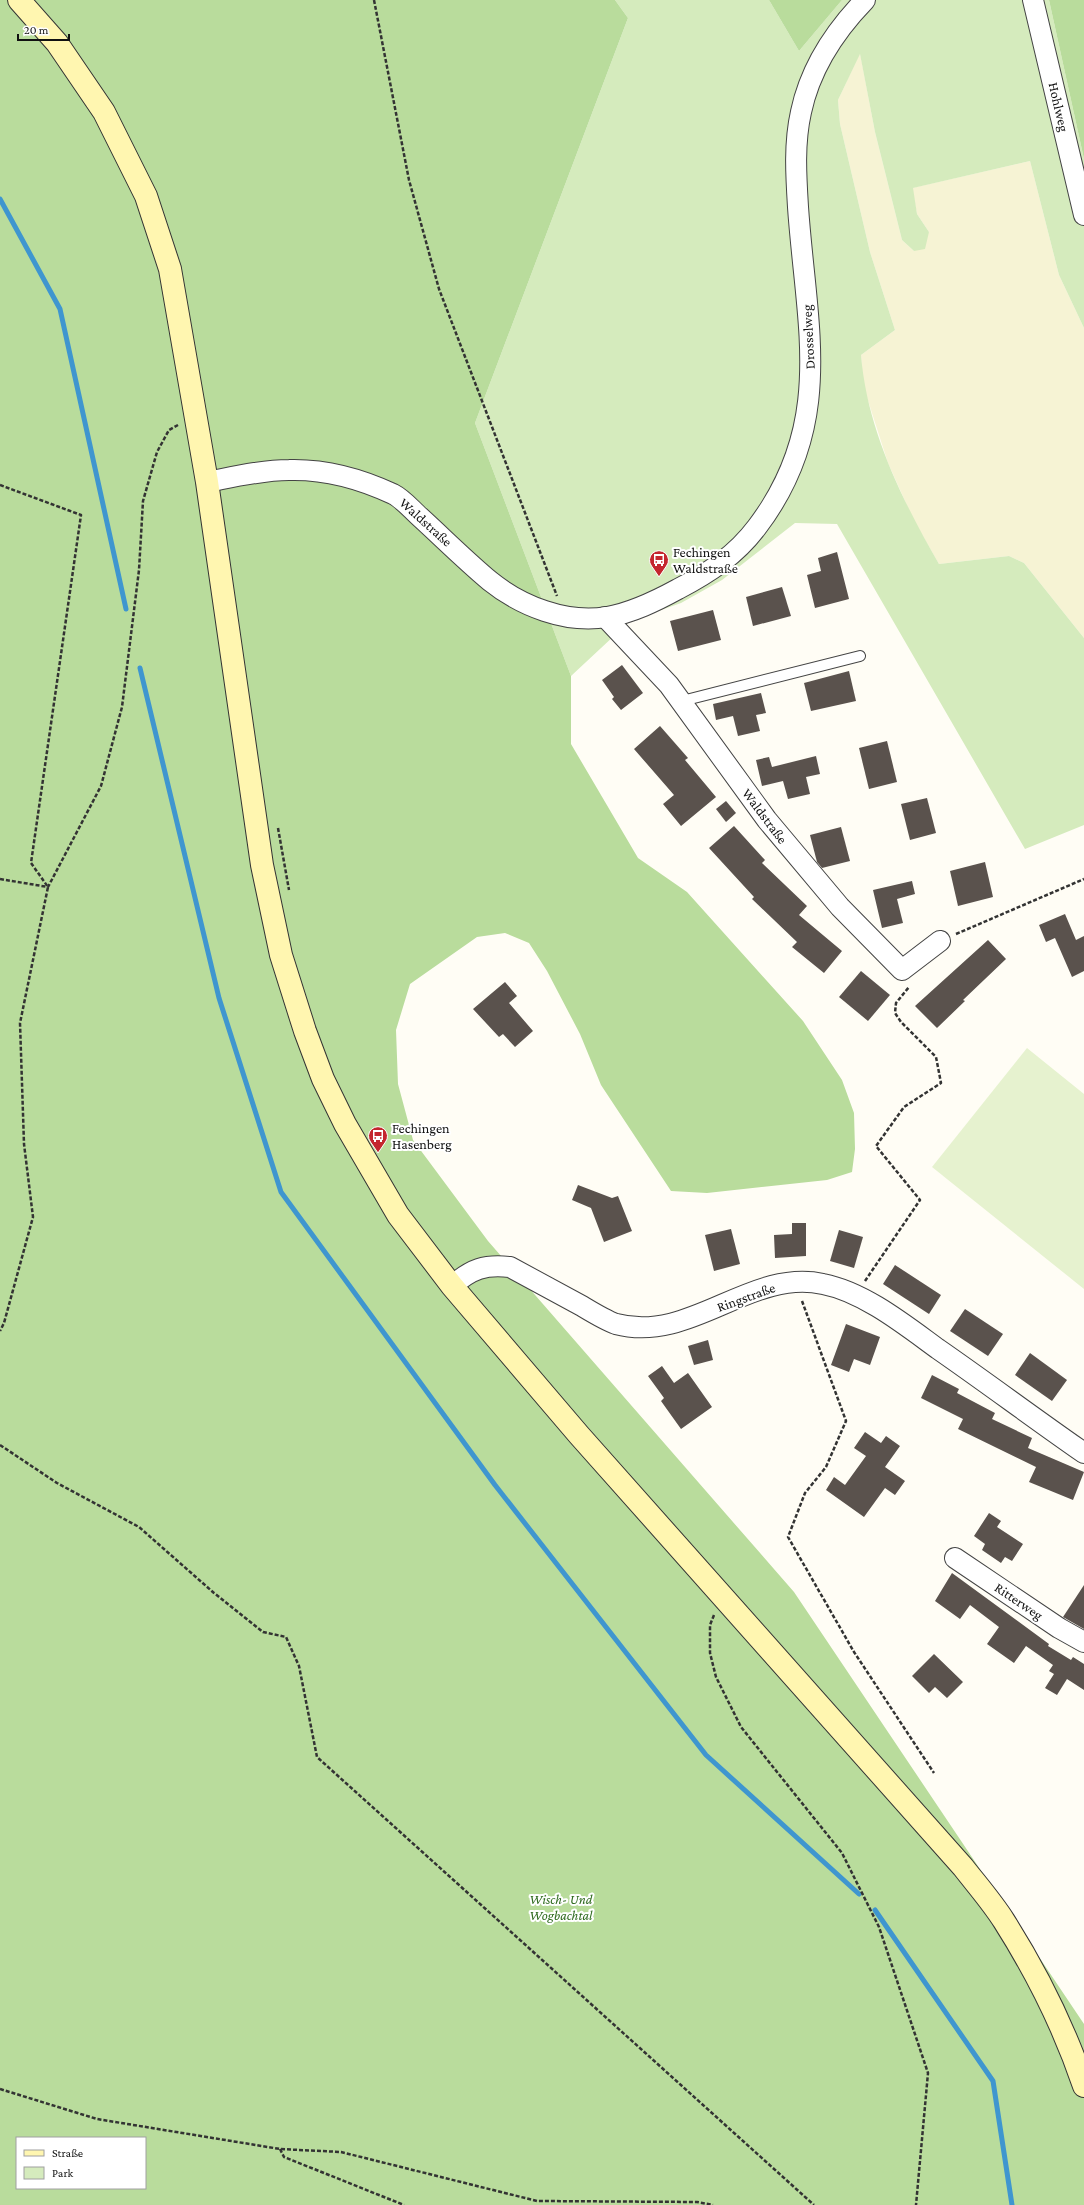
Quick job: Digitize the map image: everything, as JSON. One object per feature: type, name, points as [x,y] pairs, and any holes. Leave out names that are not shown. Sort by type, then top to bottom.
[{"type":"main road","points":[[19,0],[57,42],[104,112],[146,196],[170,269],[207,482],[262,865],[281,955],[305,1031],[323,1079],[345,1124],[398,1215],[452,1286],[584,1440],[963,1867],[1003,1920],[1049,1998],[1071,2046],[1084,2086]]},
{"type":"street","name":"Drosselweg","points":[[630,611],[658,600],[706,574],[732,556],[755,530],[776,501],[798,452],[809,405],[811,337],[801,241],[795,157],[801,111],[815,69],[836,34],[866,0]]},
{"type":"street","name":"Hohlweg","points":[[1034,0],[1084,215]]},
{"type":"street","name":"Waldstraße","points":[[207,482],[290,470],[332,474],[361,481],[397,496],[492,583],[517,599],[541,609],[565,616],[605,617],[630,611]]},
{"type":"street","name":"Waldstraße","points":[[605,617],[669,685],[682,701],[767,820],[840,907],[902,970]]},
{"type":"street","points":[[902,970],[940,941]]},
{"type":"street","name":"Ringstraße","points":[[452,1286],[465,1275],[492,1265],[510,1267],[616,1324],[644,1326],[668,1324],[693,1318],[770,1286],[794,1282],[823,1284],[855,1296],[896,1318],[1084,1453]]},
{"type":"street","name":"Ritterweg","points":[[955,1558],[1059,1628],[1084,1642]]},
{"type":"lane","points":[[682,701],[860,656]]},
{"type":"path","points":[[374,0],[410,180],[439,289],[492,431],[565,616]]},
{"type":"path","points":[[0,1331],[4,1323],[32,1217],[24,1144],[20,1023],[48,887],[101,786],[122,707],[139,570],[143,501],[157,452],[169,430],[196,416]]},
{"type":"path","points":[[0,485],[81,515],[31,863],[48,887]]},
{"type":"path","points":[[0,879],[48,887]]},
{"type":"path","points":[[940,941],[1084,879]]},
{"type":"path","points":[[855,1296],[920,1200],[876,1146],[904,1107],[941,1084],[936,1057],[901,1022],[895,1012],[896,1003],[913,983],[902,970]]},
{"type":"path","points":[[794,1282],[846,1421],[826,1467],[805,1493],[788,1537],[854,1652],[934,1773]]},
{"type":"path","points":[[0,1444],[57,1483],[139,1527],[214,1593],[263,1632],[286,1637],[299,1666],[317,1756],[814,2205]]},
{"type":"path","points":[[721,1594],[710,1625],[710,1653],[716,1677],[741,1727],[842,1853],[879,1926],[928,2073],[916,2205]]},
{"type":"path","points":[[0,2088],[97,2119],[280,2149],[341,2152],[537,2201],[697,2202],[713,2205]]},
{"type":"path","points":[[280,2149],[284,2157],[404,2205]]},
{"type":"shaded area","points":[[860,53],[875,132],[902,240],[914,251],[929,232],[917,214],[912,188],[1030,161],[1059,275],[1084,328],[1084,638],[1024,563],[1009,556],[939,564],[914,521],[888,463],[863,385],[861,355],[895,330],[870,252],[840,124],[838,100]]},
{"type":"green space","name":"Wisch- Und Wogbachtal","points":[[0,0],[615,0],[628,18],[475,423],[571,676],[571,744],[638,858],[687,892],[803,1021],[842,1080],[854,1113],[855,1149],[852,1172],[827,1180],[707,1193],[671,1191],[601,1085],[580,1034],[547,971],[529,943],[505,933],[477,937],[410,984],[396,1030],[398,1084],[413,1140],[488,1241],[794,1592],[1084,2024],[1084,2205],[0,2205]]},
{"type":"green space","points":[[615,0],[769,0],[799,51],[842,0],[1049,0],[1084,159],[1084,328],[1059,275],[1030,161],[913,188],[917,214],[929,232],[925,249],[914,251],[902,240],[875,132],[860,54],[838,100],[840,124],[870,252],[895,330],[861,355],[865,383],[879,437],[888,463],[912,515],[939,564],[1009,556],[1024,563],[1084,638],[1084,825],[1025,849],[837,524],[795,523],[722,580],[681,603],[630,621],[571,676],[475,423],[628,18]]},
{"type":"green space","points":[[769,0],[842,0],[799,51]]},
{"type":"green space","points":[[1049,0],[1084,0],[1084,159]]},
{"type":"green space","points":[[1027,1048],[1084,1094],[1084,1289],[932,1167]]},
{"type":"building","points":[[837,552],[849,599],[815,608],[807,575],[821,571],[818,558]]},
{"type":"building","points":[[782,587],[791,616],[753,626],[746,597]]},
{"type":"building","points":[[713,610],[721,640],[678,651],[670,621]]},
{"type":"building","points":[[622,665],[643,693],[621,710],[612,699],[614,697],[602,680]]},
{"type":"building","points":[[849,671],[856,701],[811,711],[804,683]]},
{"type":"building","points":[[761,693],[766,713],[756,715],[760,731],[738,736],[733,716],[716,720],[713,704]]},
{"type":"building","points":[[660,726],[688,758],[685,760],[716,797],[681,826],[663,804],[674,795],[634,749]]},
{"type":"building","points":[[887,741],[897,782],[869,789],[859,748]]},
{"type":"building","points":[[816,756],[820,774],[806,777],[810,794],[788,799],[783,781],[762,786],[756,760],[769,757],[772,767]]},
{"type":"building","points":[[927,798],[936,833],[910,840],[901,804]]},
{"type":"building","points":[[726,801],[736,813],[726,822],[716,809]]},
{"type":"building","points":[[734,826],[765,860],[762,863],[807,906],[799,915],[842,951],[824,973],[792,947],[797,942],[752,899],[754,897],[709,848]]},
{"type":"building","points":[[841,827],[850,861],[822,868],[817,862],[810,835]]},
{"type":"building","points":[[985,862],[993,897],[958,906],[950,871]]},
{"type":"building","points":[[912,881],[915,894],[897,899],[903,923],[882,928],[873,890]]},
{"type":"building","points":[[1065,914],[1076,940],[1084,936],[1084,971],[1072,977],[1055,938],[1046,942],[1039,925]]},
{"type":"building","points":[[988,940],[1006,959],[963,1000],[965,1001],[937,1028],[915,1006]]},
{"type":"building","points":[[861,971],[890,995],[868,1021],[839,997]]},
{"type":"building","points":[[505,982],[517,996],[509,1003],[533,1031],[515,1047],[503,1034],[499,1037],[473,1009]]},
{"type":"building","points":[[578,1185],[612,1198],[618,1196],[632,1231],[604,1242],[591,1208],[572,1200]]},
{"type":"building","points":[[792,1223],[806,1223],[806,1256],[775,1258],[774,1235],[792,1234]]},
{"type":"building","points":[[731,1229],[740,1264],[714,1271],[705,1235]]},
{"type":"building","points":[[839,1230],[863,1237],[854,1268],[830,1261]]},
{"type":"building","points":[[895,1265],[941,1295],[929,1314],[883,1284]]},
{"type":"building","points":[[965,1309],[1003,1334],[988,1356],[950,1331]]},
{"type":"building","points":[[846,1324],[880,1337],[870,1365],[854,1359],[849,1372],[831,1365]]},
{"type":"building","points":[[708,1340],[713,1360],[694,1365],[688,1346]]},
{"type":"building","points":[[1030,1353],[1067,1380],[1052,1401],[1015,1375]]},
{"type":"building","points":[[662,1366],[674,1383],[688,1373],[712,1407],[681,1429],[661,1401],[664,1398],[648,1376]]},
{"type":"building","points":[[932,1375],[959,1389],[957,1393],[995,1413],[992,1419],[1032,1438],[1028,1448],[1084,1472],[1073,1500],[1029,1482],[1036,1467],[958,1429],[963,1419],[921,1398]]},
{"type":"building","points":[[865,1432],[881,1443],[886,1436],[900,1446],[885,1467],[905,1481],[895,1495],[885,1488],[864,1517],[826,1490],[834,1477],[845,1485],[866,1456],[854,1448]]},
{"type":"building","points":[[989,1513],[1001,1521],[997,1527],[1023,1544],[1012,1561],[1005,1557],[1001,1563],[982,1550],[985,1544],[974,1536]]},
{"type":"building","points":[[952,1573],[1049,1644],[1048,1646],[1071,1660],[1073,1657],[1084,1664],[1084,1690],[1067,1679],[1057,1695],[1045,1688],[1054,1674],[1049,1671],[1053,1665],[1026,1646],[1014,1663],[987,1644],[999,1627],[970,1605],[960,1619],[935,1601]]},
{"type":"building","points":[[1084,1585],[1084,1629],[1063,1617]]},
{"type":"building","points":[[934,1654],[963,1682],[947,1698],[935,1687],[929,1693],[912,1676]]},
{"type":"waterway","points":[[0,199],[60,309],[126,609]]},
{"type":"waterway","points":[[140,668],[219,998],[281,1192],[495,1485],[706,1755],[859,1894]]},
{"type":"waterway","points":[[875,1910],[993,2081],[1012,2205]]},
{"type":"place","name":"Fechingen Waldstraße","points":[[659,577]]},
{"type":"place","name":"Fechingen Hasenberg","points":[[378,1153]]}]
